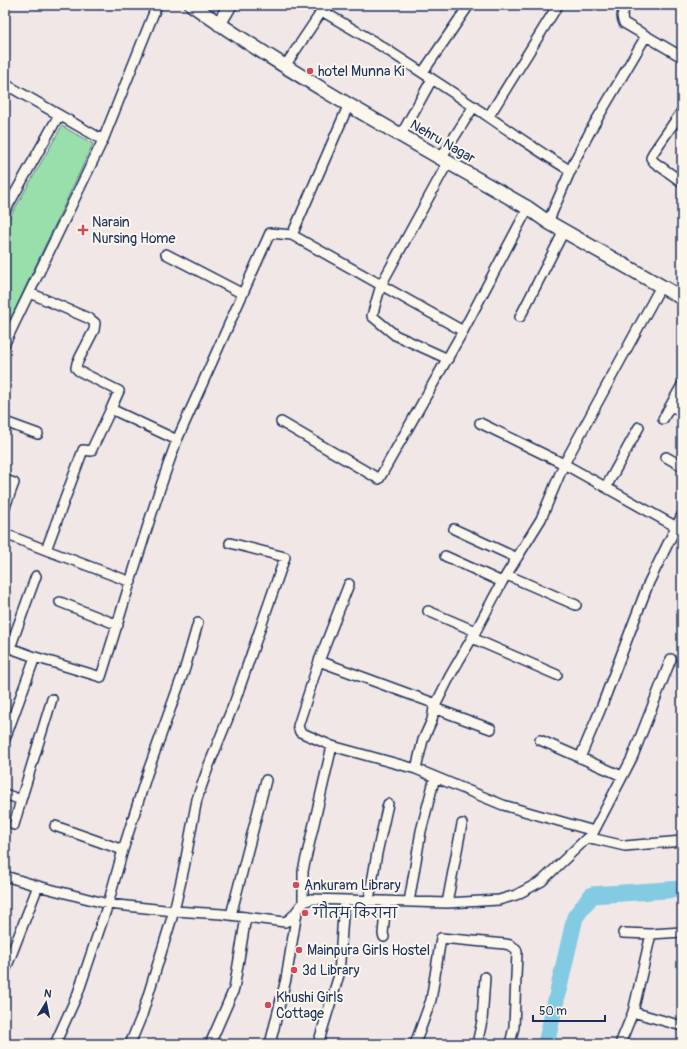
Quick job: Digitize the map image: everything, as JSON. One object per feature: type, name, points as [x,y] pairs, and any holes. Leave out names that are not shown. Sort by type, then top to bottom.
[{"type":"street","points":[[5,343],[9,326],[30,293],[103,140],[157,5]]},
{"type":"street","name":"Nehru Nagar","points":[[192,5],[296,74],[528,208],[548,222],[682,298]]},
{"type":"street","points":[[219,24],[230,5]]},
{"type":"street","points":[[313,5],[423,72],[532,147],[571,171]]},
{"type":"street","points":[[423,72],[468,5]]},
{"type":"street","points":[[489,116],[558,5]]},
{"type":"street","points":[[627,5],[621,18],[624,23],[682,57]]},
{"type":"street","points":[[285,66],[322,11]]},
{"type":"street","points":[[548,222],[593,126],[646,36]]},
{"type":"street","points":[[401,135],[432,79]]},
{"type":"street","points":[[5,84],[103,140]]},
{"type":"street","points":[[292,235],[349,104]]},
{"type":"street","points":[[448,359],[395,335],[372,316],[381,285],[474,106]]},
{"type":"street","points":[[682,111],[651,158],[654,162],[682,182]]},
{"type":"street","points":[[5,211],[59,115]]},
{"type":"street","points":[[281,422],[379,479],[448,359],[528,208]]},
{"type":"street","points":[[520,318],[564,231]]},
{"type":"street","points":[[36,576],[10,648],[101,677],[157,494],[177,440],[270,233],[292,235],[463,331]]},
{"type":"street","points":[[166,254],[243,294]]},
{"type":"street","points":[[416,769],[423,740],[432,720],[435,706],[450,676],[504,579],[541,519],[564,464],[661,286]]},
{"type":"street","points":[[30,293],[90,319],[95,323],[94,330],[77,363],[76,368],[79,371],[119,391],[91,451],[83,450],[46,550]]},
{"type":"street","points":[[663,419],[682,385]]},
{"type":"street","points":[[671,406],[682,412]]},
{"type":"street","points":[[111,409],[177,440]]},
{"type":"street","points":[[5,422],[38,434]]},
{"type":"street","points":[[480,423],[564,464],[679,528]]},
{"type":"street","points":[[606,487],[639,427]]},
{"type":"street","points":[[666,457],[682,466]]},
{"type":"street","points":[[5,480],[14,483],[5,507]]},
{"type":"street","points":[[580,758],[601,708],[649,582],[679,528],[682,515]]},
{"type":"street","points":[[454,529],[517,558]]},
{"type":"street","points":[[5,534],[131,582]]},
{"type":"street","points":[[130,1044],[142,1015],[174,911],[197,799],[235,701],[285,557],[230,543]]},
{"type":"street","points":[[445,556],[576,605]]},
{"type":"street","points":[[349,584],[319,661],[298,728],[302,734],[332,746],[416,769],[503,805],[625,846],[682,840]]},
{"type":"street","points":[[60,602],[118,624]]},
{"type":"street","points":[[428,611],[557,675]]},
{"type":"street","points":[[55,1044],[78,993],[108,904],[147,774],[185,668],[198,623]]},
{"type":"street","points":[[5,739],[35,656]]},
{"type":"street","points":[[303,902],[311,899],[446,903],[499,900],[516,895],[542,881],[583,840],[592,834],[632,758],[671,659]]},
{"type":"street","points":[[319,661],[491,729]]},
{"type":"street","points":[[14,825],[52,699]]},
{"type":"street","points":[[540,740],[622,776]]},
{"type":"street","points":[[5,876],[108,904],[232,915],[285,922],[290,920],[303,902],[303,871],[332,746]]},
{"type":"street","points":[[409,902],[420,832],[435,777]]},
{"type":"street","points":[[232,915],[266,780]]},
{"type":"street","points":[[5,794],[21,800]]},
{"type":"street","points":[[369,900],[377,852],[388,804]]},
{"type":"street","points":[[446,903],[462,824]]},
{"type":"street","points":[[55,826],[123,850]]},
{"type":"street","points":[[5,971],[38,886]]},
{"type":"street","points":[[318,1044],[339,975],[344,900]]},
{"type":"street","points":[[384,938],[383,934],[386,901]]},
{"type":"street","points":[[270,1044],[286,979],[297,911]]},
{"type":"street","points":[[210,1044],[234,988],[246,917]]},
{"type":"street","points":[[623,933],[651,934],[682,932]]},
{"type":"street","points":[[620,1044],[633,1012],[651,934]]},
{"type":"street","points":[[415,1044],[431,1000],[441,938],[510,944],[516,949],[514,1027],[510,1044]]},
{"type":"street","points":[[477,1044],[482,1021],[485,977]]},
{"type":"street","points":[[633,1012],[682,1026]]},
{"type":"green space","points":[[62,126],[93,144],[10,320],[5,317],[5,226]]},
{"type":"waterway","points":[[546,1044],[575,917],[592,895],[682,889]]},
{"type":"place","name":"hotel Munna Ki","points":[[310,71]]},
{"type":"place","name":"Narain Nursing Home","points":[[83,230]]},
{"type":"place","name":"Ankuram Library","points":[[296,885]]},
{"type":"place","name":"गौतम किराना","points":[[305,913]]},
{"type":"place","name":"Mainpura Girls Hostel","points":[[299,950]]},
{"type":"place","name":"3d Library","points":[[294,970]]},
{"type":"place","name":"Khushi Girls Cottage","points":[[268,1005]]}]
